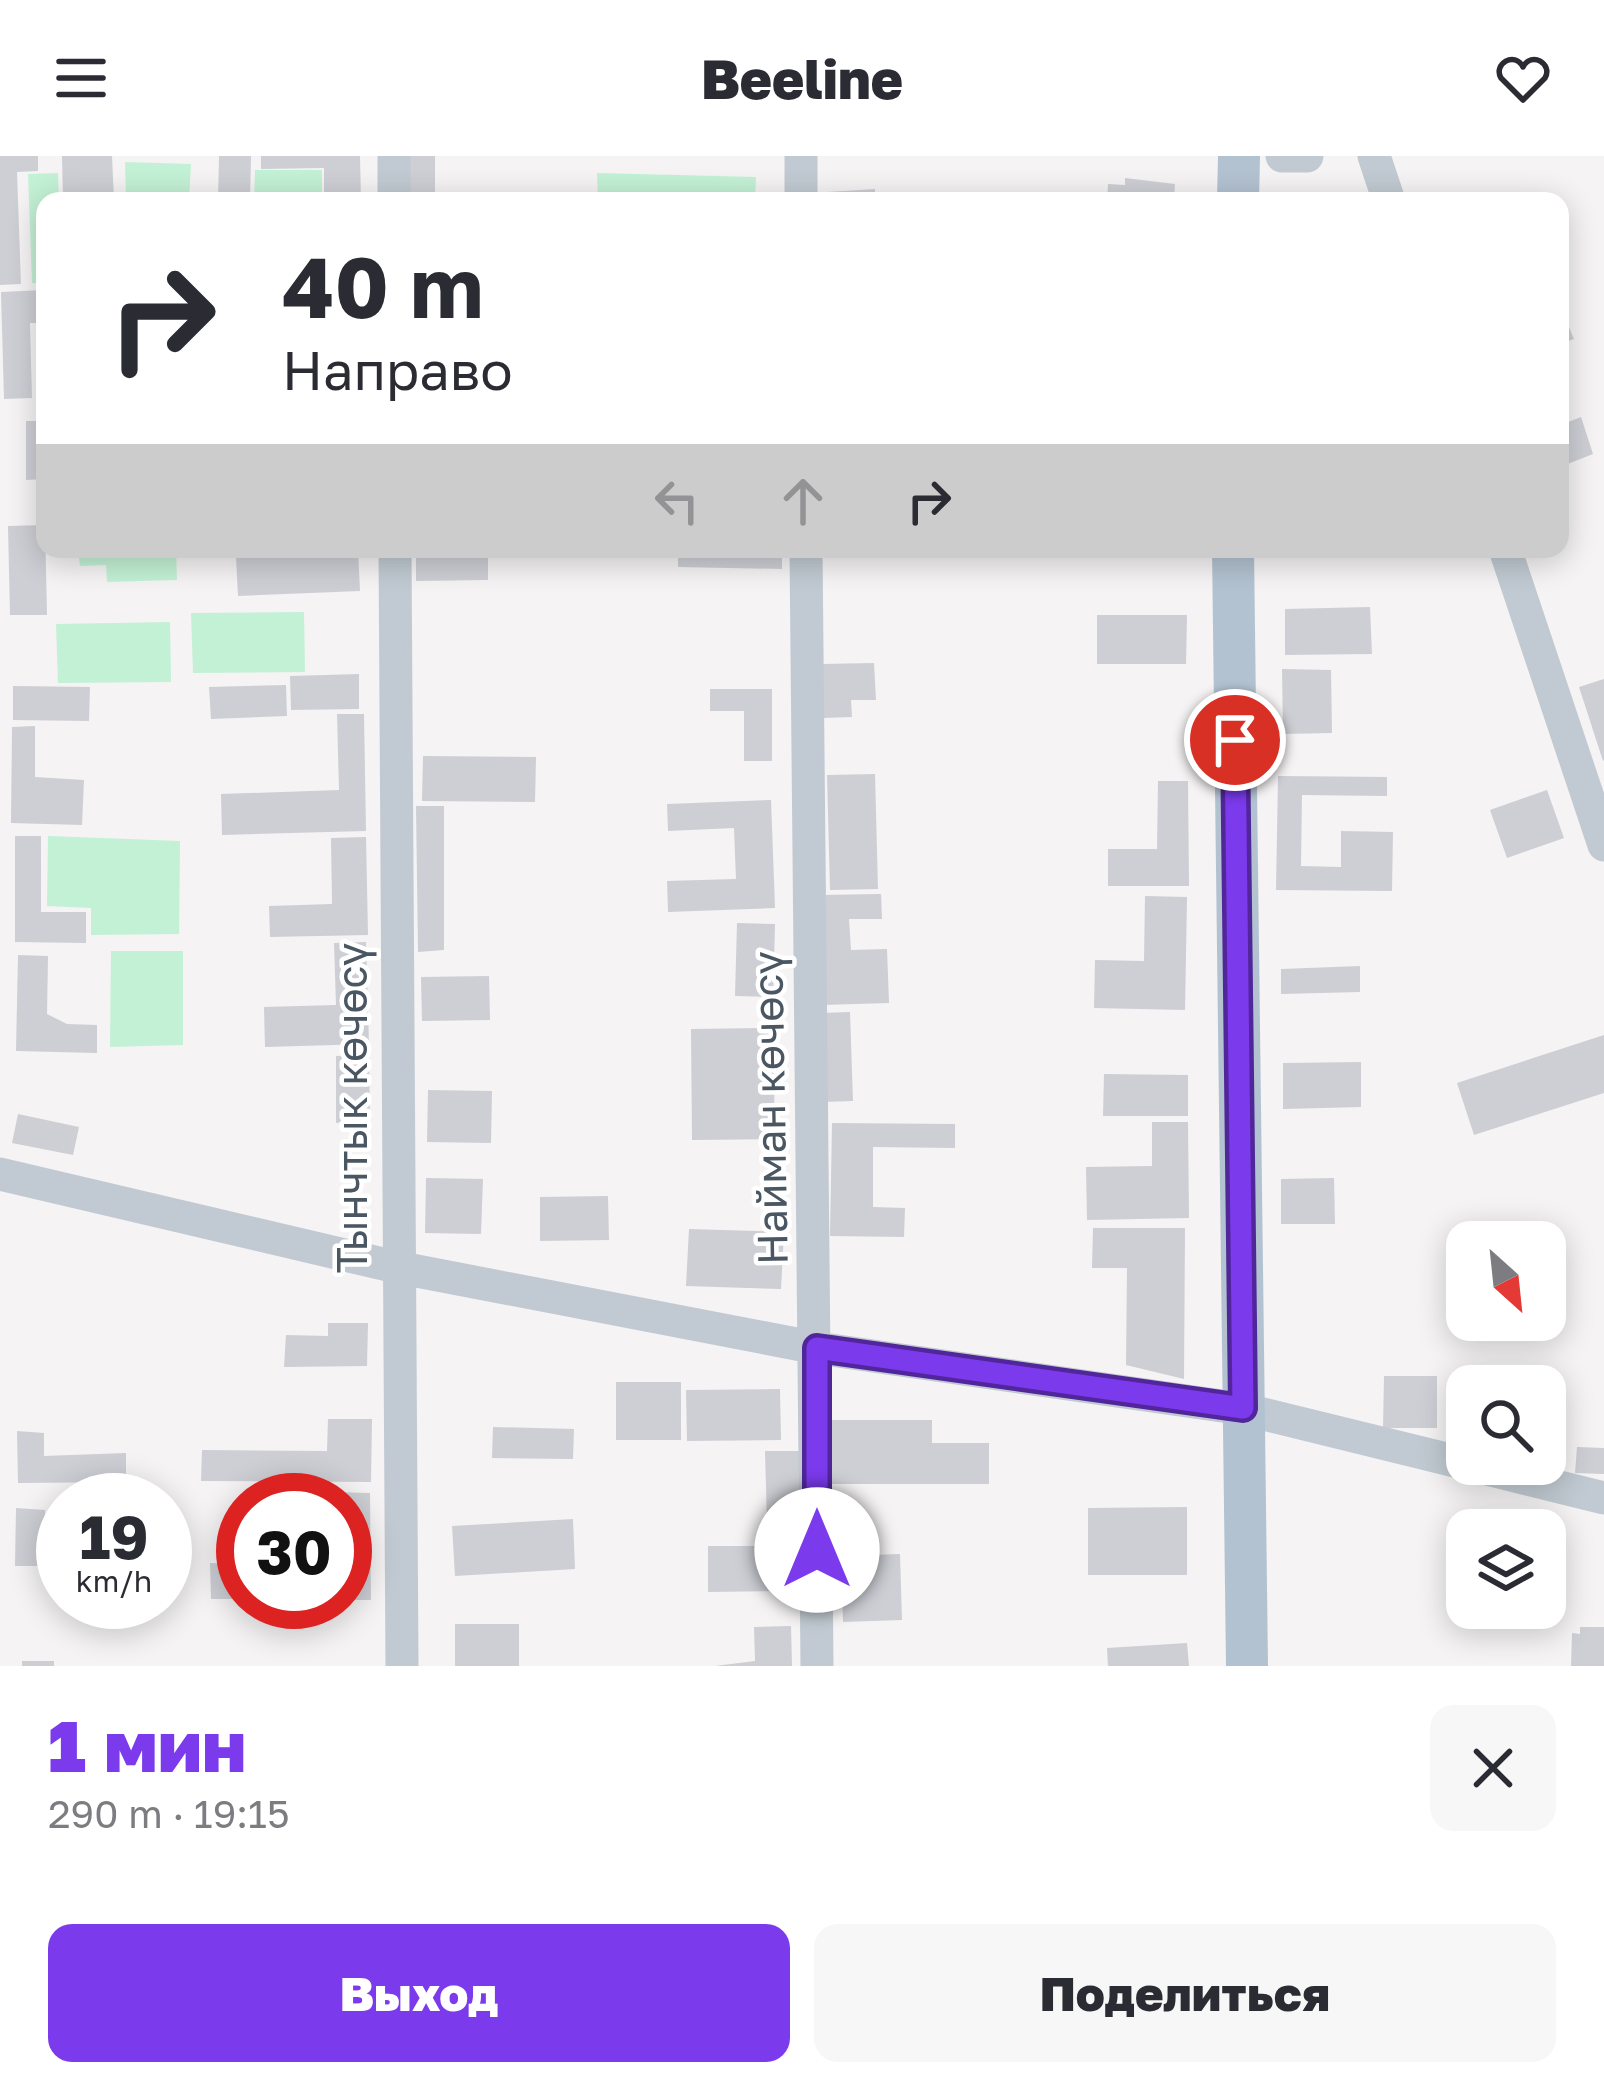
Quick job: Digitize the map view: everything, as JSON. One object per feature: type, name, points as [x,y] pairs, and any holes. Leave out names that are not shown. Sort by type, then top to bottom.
[{"type":"main road","points":[[1238,192],[1239,156]]},
{"type":"main road","points":[[1232,558],[1247,1666]]},
{"type":"street","points":[[394,156],[394,192]]},
{"type":"street","points":[[801,156],[802,192]]},
{"type":"street","points":[[1282,156],[1307,156]]},
{"type":"street","points":[[1374,156],[1386,192]]},
{"type":"street","name":"Тынчтык көчөсү","points":[[395,558],[402,1666]]},
{"type":"street","name":"Найман көчөсү","points":[[806,558],[818,1666]]},
{"type":"street","points":[[1508,558],[1604,845]]},
{"type":"street","points":[[0,1174],[396,1268],[817,1348],[1243,1408],[1446,1459]]},
{"type":"street","points":[[1552,1485],[1604,1498]]},
{"type":"green space","points":[[125,162],[191,164],[189,192],[126,192]]},
{"type":"green space","points":[[255,170],[322,170],[322,192],[254,192]]},
{"type":"green space","points":[[58,173],[59,192],[36,192],[36,283],[32,283],[28,174]]},
{"type":"green space","points":[[597,173],[756,177],[755,192],[598,192]]},
{"type":"green space","points":[[79,558],[176,558],[177,580],[107,582],[106,565],[80,566]]},
{"type":"green space","points":[[304,612],[305,672],[193,673],[191,613]]},
{"type":"green space","points":[[170,622],[171,682],[58,683],[56,624]]},
{"type":"green space","points":[[48,836],[180,841],[179,934],[91,935],[91,908],[47,906]]},
{"type":"green space","points":[[111,951],[183,951],[183,1045],[110,1047]]},
{"type":"building","points":[[0,156],[38,156],[38,171],[17,172],[21,284],[0,285]]},
{"type":"building","points":[[62,156],[112,156],[114,192],[63,192]]},
{"type":"building","points":[[219,156],[251,156],[250,192],[218,192]]},
{"type":"building","points":[[261,156],[360,156],[361,192],[324,192],[324,168],[261,169]]},
{"type":"building","points":[[408,156],[435,156],[435,192],[408,192]]},
{"type":"building","points":[[1125,178],[1175,184],[1175,192],[1108,192],[1108,184],[1125,185]]},
{"type":"building","points":[[36,290],[36,323],[30,323],[32,398],[4,399],[1,292]]},
{"type":"building","points":[[1581,417],[1593,454],[1569,463],[1569,422]]},
{"type":"building","points":[[26,421],[36,421],[36,479],[26,480]]},
{"type":"building","points":[[36,525],[36,558],[46,558],[47,615],[10,615],[8,526]]},
{"type":"building","points":[[236,558],[358,558],[360,591],[238,596]]},
{"type":"building","points":[[416,558],[488,558],[488,580],[416,581]]},
{"type":"building","points":[[678,558],[782,558],[782,569],[678,567]]},
{"type":"building","points":[[1370,607],[1372,654],[1285,655],[1285,609]]},
{"type":"building","points":[[1097,615],[1187,615],[1186,664],[1097,664]]},
{"type":"building","points":[[874,663],[876,700],[851,700],[852,717],[823,718],[822,664]]},
{"type":"building","points":[[1282,669],[1331,670],[1332,733],[1283,734]]},
{"type":"building","points":[[359,674],[359,709],[291,710],[290,676]]},
{"type":"building","points":[[1604,679],[1604,760],[1603,761],[1579,687]]},
{"type":"building","points":[[286,685],[287,716],[211,719],[209,687]]},
{"type":"building","points":[[13,686],[90,687],[89,721],[13,720]]},
{"type":"building","points":[[710,689],[772,689],[772,761],[744,761],[744,711],[710,711]]},
{"type":"building","points":[[337,714],[364,714],[366,831],[222,835],[221,794],[339,790]]},
{"type":"building","points":[[35,726],[35,777],[84,780],[82,825],[11,823],[12,727]]},
{"type":"building","points":[[423,756],[536,757],[535,802],[422,801]]},
{"type":"building","points":[[875,774],[878,889],[830,890],[827,775]]},
{"type":"building","points":[[1278,776],[1387,777],[1387,796],[1302,795],[1301,866],[1341,867],[1341,831],[1393,832],[1392,891],[1276,890]]},
{"type":"building","points":[[1158,781],[1188,781],[1189,886],[1108,886],[1108,849],[1157,849]]},
{"type":"building","points":[[1547,790],[1564,838],[1507,858],[1490,810]]},
{"type":"building","points":[[771,800],[775,908],[668,912],[667,881],[736,879],[734,828],[668,831],[667,804]]},
{"type":"building","points":[[416,806],[444,806],[444,950],[418,952]]},
{"type":"building","points":[[15,836],[41,836],[41,912],[86,912],[86,943],[15,942]]},
{"type":"building","points":[[366,837],[368,935],[270,937],[269,906],[332,904],[331,838]]},
{"type":"building","points":[[881,894],[882,919],[849,919],[851,950],[887,949],[889,1003],[822,1005],[821,895]]},
{"type":"building","points":[[1145,896],[1187,897],[1185,1010],[1094,1008],[1095,960],[1144,961]]},
{"type":"building","points":[[737,923],[775,924],[773,997],[735,996]]},
{"type":"building","points":[[366,942],[369,1044],[265,1047],[264,1007],[336,1005],[334,943]]},
{"type":"building","points":[[18,955],[48,956],[47,1014],[67,1024],[97,1025],[97,1053],[16,1051]]},
{"type":"building","points":[[1360,966],[1360,992],[1281,994],[1281,969]]},
{"type":"building","points":[[489,976],[490,1020],[422,1021],[421,977]]},
{"type":"building","points":[[850,1012],[853,1101],[823,1102],[821,1013]]},
{"type":"building","points":[[773,1028],[775,1139],[692,1140],[691,1029]]},
{"type":"building","points":[[1604,1035],[1604,1093],[1474,1135],[1457,1083]]},
{"type":"building","points":[[369,1055],[370,1119],[336,1123],[336,1056]]},
{"type":"building","points":[[1361,1062],[1361,1107],[1283,1109],[1283,1063]]},
{"type":"building","points":[[1104,1074],[1188,1075],[1188,1116],[1103,1116]]},
{"type":"building","points":[[428,1090],[492,1091],[491,1143],[427,1142]]},
{"type":"building","points":[[18,1114],[79,1127],[73,1155],[12,1143]]},
{"type":"building","points":[[1152,1122],[1188,1122],[1189,1218],[1087,1220],[1086,1167],[1152,1166]]},
{"type":"building","points":[[832,1123],[955,1124],[955,1148],[873,1147],[873,1207],[905,1208],[904,1237],[830,1236]]},
{"type":"building","points":[[426,1178],[483,1179],[481,1234],[425,1233]]},
{"type":"building","points":[[1334,1178],[1335,1224],[1281,1224],[1281,1179]]},
{"type":"building","points":[[608,1196],[609,1240],[540,1241],[540,1197]]},
{"type":"building","points":[[1093,1228],[1185,1228],[1184,1379],[1126,1365],[1127,1268],[1092,1268]]},
{"type":"building","points":[[689,1229],[784,1232],[781,1289],[686,1286]]},
{"type":"building","points":[[328,1323],[368,1323],[367,1366],[284,1367],[286,1335],[328,1336]]},
{"type":"building","points":[[1384,1376],[1437,1376],[1437,1428],[1383,1428]]},
{"type":"building","points":[[616,1382],[681,1382],[681,1440],[616,1440]]},
{"type":"building","points":[[780,1389],[781,1440],[687,1441],[686,1390]]},
{"type":"building","points":[[328,1419],[372,1419],[371,1473],[216,1473],[216,1481],[201,1481],[202,1450],[327,1451]]},
{"type":"building","points":[[828,1420],[932,1420],[932,1443],[989,1443],[989,1484],[827,1484]]},
{"type":"building","points":[[493,1427],[574,1429],[573,1459],[492,1458]]},
{"type":"building","points":[[17,1431],[44,1433],[44,1456],[126,1453],[126,1473],[36,1473],[36,1483],[18,1483]]},
{"type":"building","points":[[1577,1447],[1604,1448],[1604,1474],[1575,1473]]},
{"type":"building","points":[[765,1451],[801,1451],[803,1523],[767,1524]]},
{"type":"building","points":[[1187,1507],[1187,1575],[1088,1575],[1088,1508]]},
{"type":"building","points":[[16,1508],[36,1509],[36,1566],[15,1566]]},
{"type":"building","points":[[573,1519],[575,1569],[455,1576],[452,1526]]},
{"type":"building","points":[[708,1546],[785,1546],[785,1591],[708,1592]]},
{"type":"building","points":[[900,1554],[902,1620],[843,1622],[841,1556]]},
{"type":"building","points":[[210,1563],[216,1563],[216,1599],[211,1599]]},
{"type":"building","points":[[455,1624],[519,1624],[519,1666],[455,1666]]},
{"type":"building","points":[[791,1626],[792,1666],[715,1666],[755,1661],[754,1627]]},
{"type":"building","points":[[1580,1627],[1604,1627],[1604,1666],[1571,1666],[1572,1633],[1580,1634]]},
{"type":"building","points":[[1187,1643],[1189,1666],[1108,1666],[1107,1648]]},
{"type":"building","points":[[22,1661],[54,1661],[54,1666],[22,1666]]},
{"type":"route","points":[[817,1550],[817,1348],[1243,1408],[1235,740]]}]
